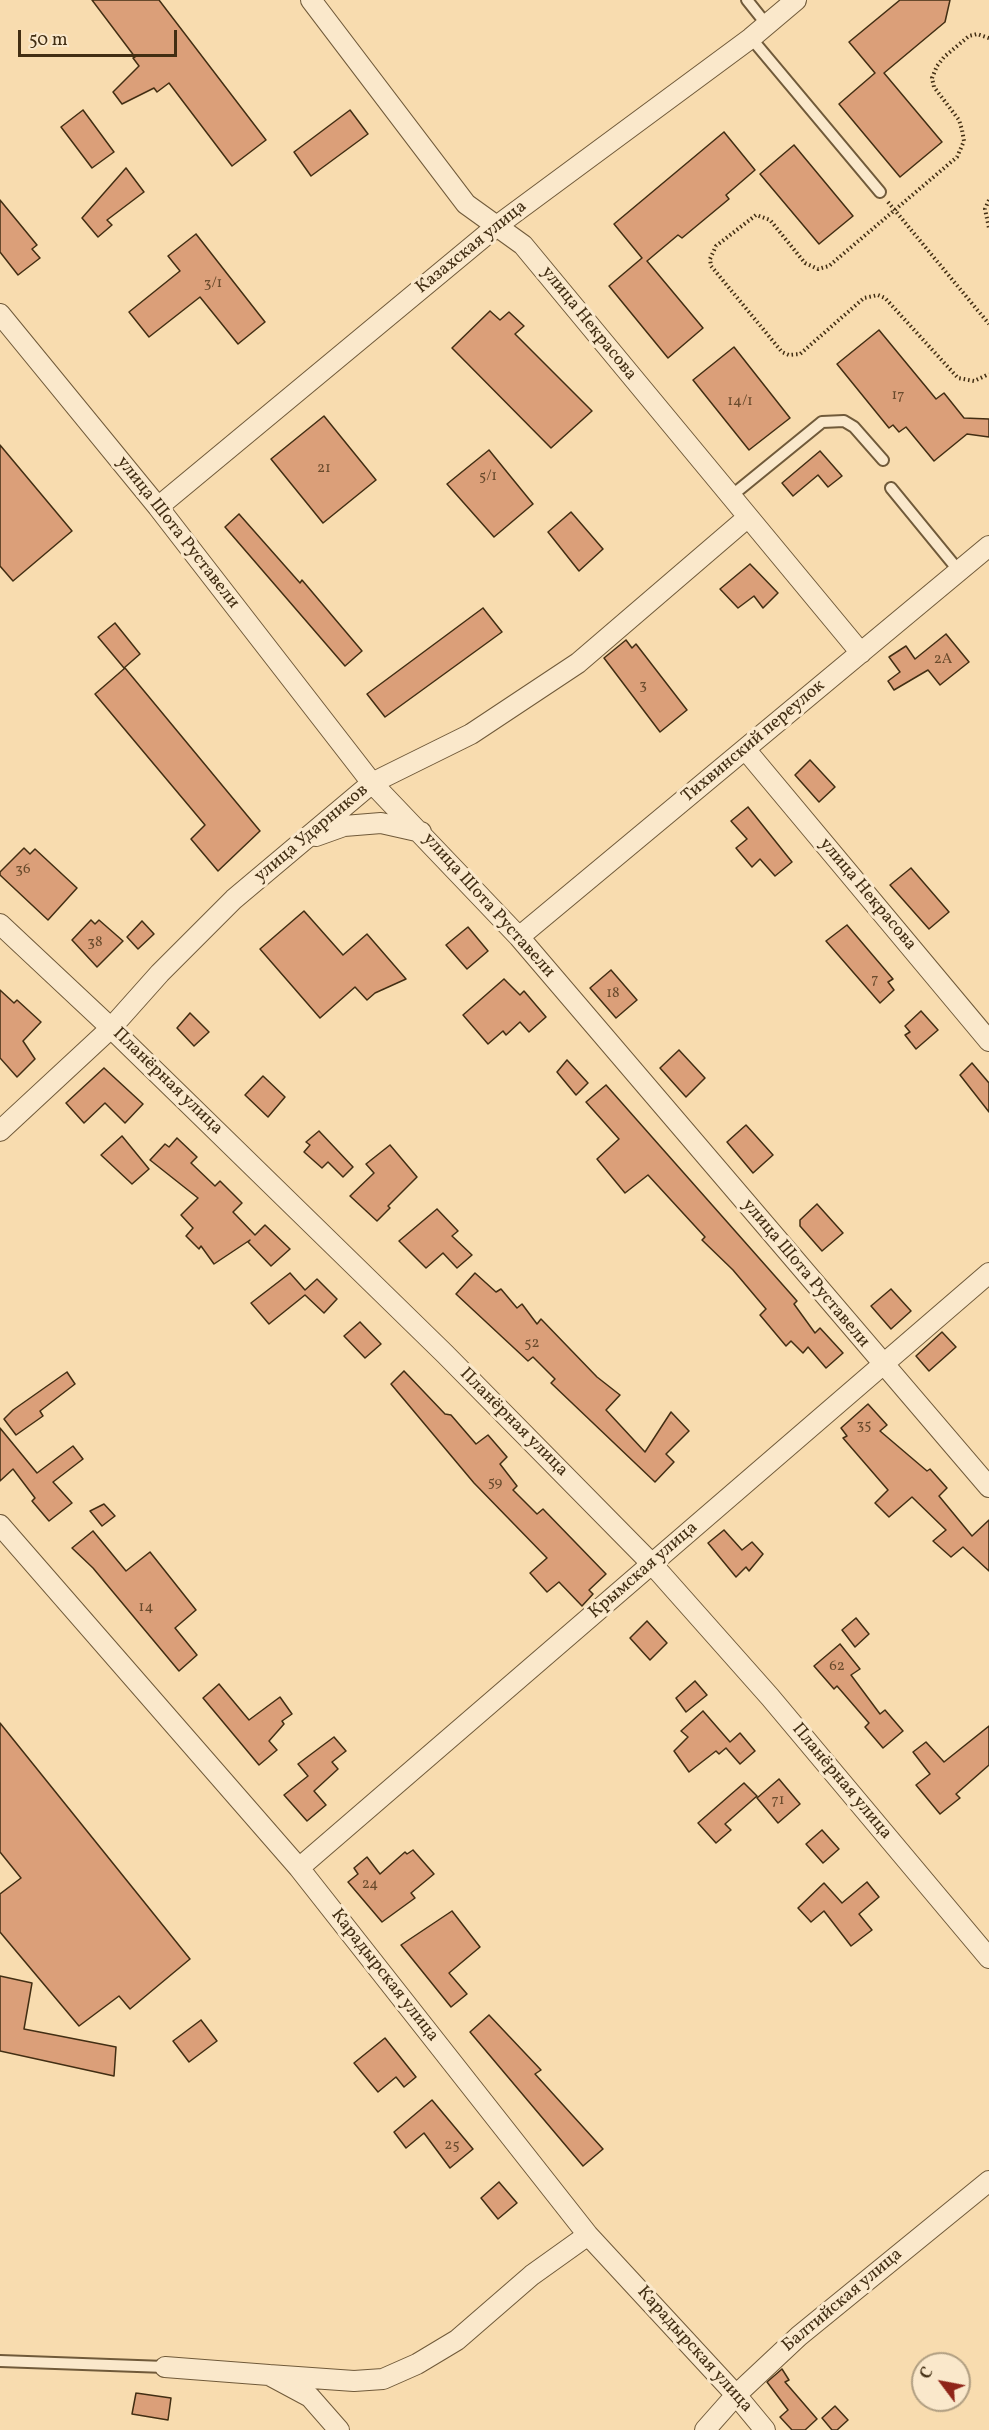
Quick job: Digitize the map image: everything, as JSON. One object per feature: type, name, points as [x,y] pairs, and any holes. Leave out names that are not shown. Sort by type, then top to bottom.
[{"type":"street","name":"улица Некрасова","points":[[312,0],[466,204],[523,245],[861,653]]},
{"type":"street","name":"Казахская улица","points":[[158,507],[498,225],[751,38],[796,0]]},
{"type":"street","name":"улица Шота Руставели","points":[[0,314],[158,507],[372,783],[519,937],[989,1487]]},
{"type":"street","name":"улица Ударников","points":[[0,1131],[111,1028],[160,973],[234,899],[372,783],[471,734],[578,663],[747,518]]},
{"type":"street","name":"Тихвинский переулок","points":[[519,937],[989,546]]},
{"type":"street","name":"улица Некрасова","points":[[745,749],[989,1041]]},
{"type":"street","points":[[305,839],[344,826],[381,823],[421,832]]},
{"type":"street","name":"Планёрная улица","points":[[0,924],[111,1028],[445,1354],[652,1564],[770,1697],[989,1958]]},
{"type":"street","name":"Крымская улица","points":[[299,1868],[989,1273]]},
{"type":"street","name":"Карадырская улица","points":[[0,1525],[299,1868],[588,2235],[736,2395],[765,2430]]},
{"type":"street","name":"Балтийская улица","points":[[705,2430],[736,2395],[799,2336],[989,2181]]},
{"type":"street","points":[[165,2367],[354,2381],[383,2379],[417,2364],[457,2340],[532,2275],[588,2235]]},
{"type":"street","points":[[269,2375],[310,2397],[339,2430]]},
{"type":"lane","points":[[747,0],[767,25]]},
{"type":"lane","points":[[751,38],[880,192]]},
{"type":"lane","points":[[730,497],[822,422],[844,421],[854,427],[883,460]]},
{"type":"lane","points":[[891,488],[959,571]]},
{"type":"lane","points":[[0,2361],[165,2367]]},
{"type":"path","points":[[989,38],[977,33],[969,36],[937,66],[933,78],[934,87],[959,120],[964,141],[962,150],[829,266],[818,268],[806,263],[770,220],[756,215],[716,246],[710,259],[711,266],[782,352],[789,355],[800,354],[864,298],[878,295],[885,298],[958,378],[974,381],[989,374]]},
{"type":"path","points":[[880,192],[989,324]]},
{"type":"path","points":[[989,200],[985,209],[989,228]]},
{"type":"building","points":[[92,0],[159,0],[266,140],[232,166],[169,83],[157,92],[154,88],[122,104],[113,92],[139,66],[133,58],[135,57]]},
{"type":"building","points":[[900,0],[950,0],[945,22],[884,73],[942,142],[900,177],[839,104],[875,73],[849,42]]},
{"type":"building","points":[[83,110],[114,152],[92,168],[61,127]]},
{"type":"building","points":[[350,110],[368,134],[311,176],[294,152]]},
{"type":"building","points":[[724,132],[755,170],[726,195],[729,199],[682,238],[678,235],[647,261],[703,328],[668,358],[609,286],[642,258],[614,224]]},
{"type":"building","points":[[794,145],[853,216],[819,244],[760,174]]},
{"type":"building","points":[[126,168],[144,192],[107,220],[112,225],[98,237],[82,218]]},
{"type":"building","points":[[0,200],[37,245],[32,249],[40,258],[18,275],[0,252]]},
{"type":"building","points":[[196,234],[265,322],[238,344],[200,297],[149,337],[129,312],[180,271],[168,256]]},
{"type":"building","points":[[490,311],[500,320],[509,312],[524,326],[515,334],[592,411],[551,448],[452,348]]},
{"type":"building","points":[[879,330],[936,399],[944,393],[964,418],[989,419],[989,437],[967,434],[934,461],[906,427],[899,432],[893,425],[889,428],[837,364]]},
{"type":"building","points":[[734,347],[790,418],[749,450],[693,380]]},
{"type":"building","points":[[324,416],[376,480],[323,523],[271,459]]},
{"type":"building","points":[[0,445],[72,531],[13,581],[0,566]]},
{"type":"building","points":[[489,450],[533,504],[494,537],[447,484]]},
{"type":"building","points":[[820,451],[842,476],[828,487],[818,475],[793,496],[782,483]]},
{"type":"building","points":[[571,512],[603,549],[579,571],[548,532]]},
{"type":"building","points":[[239,514],[300,583],[302,580],[362,651],[345,666],[225,527]]},
{"type":"building","points":[[750,564],[778,593],[763,608],[754,596],[738,608],[720,589]]},
{"type":"building","points":[[483,608],[502,632],[385,717],[367,694]]},
{"type":"building","points":[[115,623],[140,654],[124,668],[98,637]]},
{"type":"building","points":[[946,634],[969,662],[940,685],[928,670],[894,690],[888,681],[900,672],[889,657],[906,646],[915,659]]},
{"type":"building","points":[[626,640],[632,648],[636,644],[687,710],[660,732],[604,658]]},
{"type":"building","points":[[125,668],[260,831],[218,871],[191,839],[205,825],[95,694]]},
{"type":"building","points":[[810,760],[835,787],[819,802],[795,775]]},
{"type":"building","points":[[748,807],[792,862],[775,876],[760,859],[752,867],[736,848],[747,839],[731,821]]},
{"type":"building","points":[[24,848],[30,854],[35,849],[77,888],[48,920],[0,875],[0,872]]},
{"type":"building","points":[[911,868],[949,912],[929,929],[890,885]]},
{"type":"building","points":[[304,911],[343,955],[367,934],[406,979],[375,993],[367,1000],[355,987],[320,1018],[260,949]]},
{"type":"building","points":[[91,920],[95,924],[99,920],[123,941],[97,967],[72,940]]},
{"type":"building","points":[[142,921],[154,934],[138,949],[127,937]]},
{"type":"building","points":[[847,925],[893,979],[888,982],[894,990],[880,1003],[826,941]]},
{"type":"building","points":[[468,927],[488,951],[467,969],[446,945]]},
{"type":"building","points":[[611,970],[637,1000],[616,1018],[590,988]]},
{"type":"building","points":[[504,979],[520,995],[524,991],[546,1017],[529,1032],[520,1022],[506,1035],[503,1031],[488,1044],[463,1015]]},
{"type":"building","points":[[0,990],[14,1003],[17,1000],[41,1022],[23,1041],[35,1059],[17,1077],[0,1058]]},
{"type":"building","points":[[921,1011],[938,1030],[916,1049],[905,1035],[910,1032],[905,1026]]},
{"type":"building","points":[[190,1013],[209,1032],[194,1046],[177,1028]]},
{"type":"building","points":[[679,1050],[705,1078],[686,1097],[660,1068]]},
{"type":"building","points":[[567,1060],[588,1083],[576,1095],[557,1072]]},
{"type":"building","points":[[972,1063],[989,1083],[989,1112],[960,1075]]},
{"type":"building","points":[[104,1068],[143,1104],[125,1123],[105,1103],[84,1123],[66,1103]]},
{"type":"building","points":[[263,1076],[285,1097],[268,1117],[245,1095]]},
{"type":"building","points":[[606,1085],[797,1301],[794,1304],[815,1333],[820,1328],[843,1353],[826,1368],[808,1347],[803,1353],[791,1341],[786,1346],[760,1315],[766,1309],[733,1270],[702,1240],[705,1237],[648,1175],[625,1193],[597,1159],[619,1139],[586,1102]]},
{"type":"building","points":[[746,1125],[773,1155],[753,1173],[727,1142]]},
{"type":"building","points":[[319,1131],[353,1167],[343,1177],[328,1162],[322,1168],[304,1152],[310,1145],[306,1142]]},
{"type":"building","points":[[122,1136],[149,1169],[132,1184],[101,1155]]},
{"type":"building","points":[[177,1138],[197,1157],[191,1163],[215,1186],[220,1181],[242,1203],[233,1212],[255,1235],[265,1225],[290,1249],[271,1266],[248,1242],[250,1240],[214,1264],[201,1246],[199,1249],[186,1236],[193,1228],[181,1215],[198,1198],[150,1160],[165,1144],[169,1147]]},
{"type":"building","points":[[390,1145],[417,1177],[388,1206],[390,1208],[377,1221],[350,1196],[374,1173],[366,1164]]},
{"type":"building","points":[[817,1204],[843,1233],[822,1251],[800,1226],[800,1220]]},
{"type":"building","points":[[437,1209],[458,1231],[452,1236],[472,1255],[457,1268],[443,1253],[426,1268],[399,1241]]},
{"type":"building","points":[[290,1273],[305,1290],[317,1279],[337,1299],[324,1313],[305,1295],[269,1324],[251,1303]]},
{"type":"building","points":[[475,1273],[496,1292],[501,1289],[517,1308],[522,1304],[537,1324],[541,1319],[597,1377],[620,1395],[606,1410],[645,1452],[671,1412],[689,1431],[666,1454],[674,1462],[655,1482],[551,1383],[555,1379],[533,1357],[528,1361],[456,1294]]},
{"type":"building","points":[[891,1289],[911,1311],[891,1329],[871,1306]]},
{"type":"building","points":[[360,1322],[381,1344],[365,1358],[344,1336]]},
{"type":"building","points":[[942,1332],[956,1347],[929,1371],[916,1356]]},
{"type":"building","points":[[404,1371],[445,1414],[451,1415],[476,1444],[488,1435],[507,1457],[500,1464],[517,1486],[513,1490],[537,1514],[543,1509],[606,1574],[589,1590],[593,1594],[582,1606],[559,1582],[547,1592],[530,1573],[547,1558],[474,1483],[391,1384]]},
{"type":"building","points":[[67,1372],[75,1384],[40,1411],[43,1416],[16,1435],[4,1419],[13,1410]]},
{"type":"building","points":[[868,1404],[887,1425],[880,1431],[927,1471],[930,1469],[947,1488],[939,1496],[972,1536],[989,1520],[989,1571],[963,1547],[951,1557],[933,1541],[946,1530],[912,1497],[889,1517],[875,1503],[888,1490],[843,1438],[847,1436],[841,1428]]},
{"type":"building","points":[[0,1428],[37,1473],[73,1446],[83,1459],[53,1482],[72,1503],[49,1521],[32,1501],[35,1498],[13,1469],[0,1481]]},
{"type":"building","points":[[104,1504],[115,1516],[102,1526],[90,1511]]},
{"type":"building","points":[[724,1530],[742,1550],[752,1542],[763,1554],[749,1571],[746,1567],[736,1577],[708,1543]]},
{"type":"building","points":[[93,1531],[126,1571],[150,1552],[196,1610],[175,1628],[197,1655],[179,1671],[93,1568],[72,1548]]},
{"type":"building","points":[[856,1618],[869,1634],[855,1647],[842,1630]]},
{"type":"building","points":[[647,1621],[667,1643],[650,1660],[630,1638]]},
{"type":"building","points":[[840,1644],[860,1669],[851,1675],[880,1714],[885,1710],[903,1731],[883,1748],[865,1727],[869,1723],[837,1686],[834,1689],[814,1666]]},
{"type":"building","points":[[695,1681],[707,1695],[686,1712],[676,1698]]},
{"type":"building","points":[[219,1684],[249,1720],[280,1697],[292,1714],[282,1721],[284,1724],[269,1741],[277,1750],[259,1765],[203,1698]]},
{"type":"building","points":[[703,1711],[730,1742],[740,1733],[755,1751],[740,1764],[726,1748],[719,1754],[716,1751],[689,1772],[674,1751],[688,1737],[681,1731]]},
{"type":"building","points":[[0,1723],[190,1959],[130,2009],[119,1996],[79,2026],[0,1932],[0,1894],[21,1878],[0,1852]]},
{"type":"building","points":[[989,1726],[989,1765],[956,1794],[960,1798],[940,1814],[916,1785],[930,1774],[913,1752],[926,1742],[944,1762]]},
{"type":"building","points":[[334,1737],[346,1751],[332,1762],[338,1769],[314,1791],[326,1805],[307,1821],[284,1795],[308,1776],[298,1764]]},
{"type":"building","points":[[779,1779],[800,1804],[778,1823],[757,1798]]},
{"type":"building","points":[[744,1783],[757,1796],[725,1824],[731,1830],[716,1843],[698,1823]]},
{"type":"building","points":[[822,1830],[839,1849],[823,1863],[806,1844]]},
{"type":"building","points":[[413,1850],[434,1874],[411,1893],[415,1898],[382,1922],[348,1882],[358,1874],[354,1868],[367,1857],[380,1874],[405,1852],[407,1854]]},
{"type":"building","points":[[867,1882],[879,1897],[859,1914],[872,1930],[851,1946],[824,1911],[811,1922],[798,1908],[824,1883],[842,1903]]},
{"type":"building","points":[[452,1911],[480,1947],[449,1973],[467,1994],[451,2007],[401,1945]]},
{"type":"building","points":[[0,1976],[32,1983],[24,2029],[116,2047],[114,2076],[0,2051]]},
{"type":"building","points":[[489,2015],[541,2070],[535,2074],[603,2149],[583,2166],[470,2032]]},
{"type":"building","points":[[201,2020],[217,2041],[189,2062],[173,2041]]},
{"type":"building","points":[[385,2038],[416,2077],[404,2087],[396,2077],[378,2092],[354,2063]]},
{"type":"building","points":[[432,2100],[473,2149],[450,2168],[424,2133],[406,2148],[394,2132]]},
{"type":"building","points":[[499,2182],[517,2203],[498,2219],[481,2198]]},
{"type":"building","points":[[782,2369],[789,2380],[785,2382],[817,2419],[805,2430],[792,2430],[780,2417],[788,2410],[767,2382]]},
{"type":"building","points":[[136,2393],[171,2398],[168,2420],[132,2414]]},
{"type":"building","points":[[835,2406],[848,2420],[837,2430],[832,2430],[822,2418]]}]
